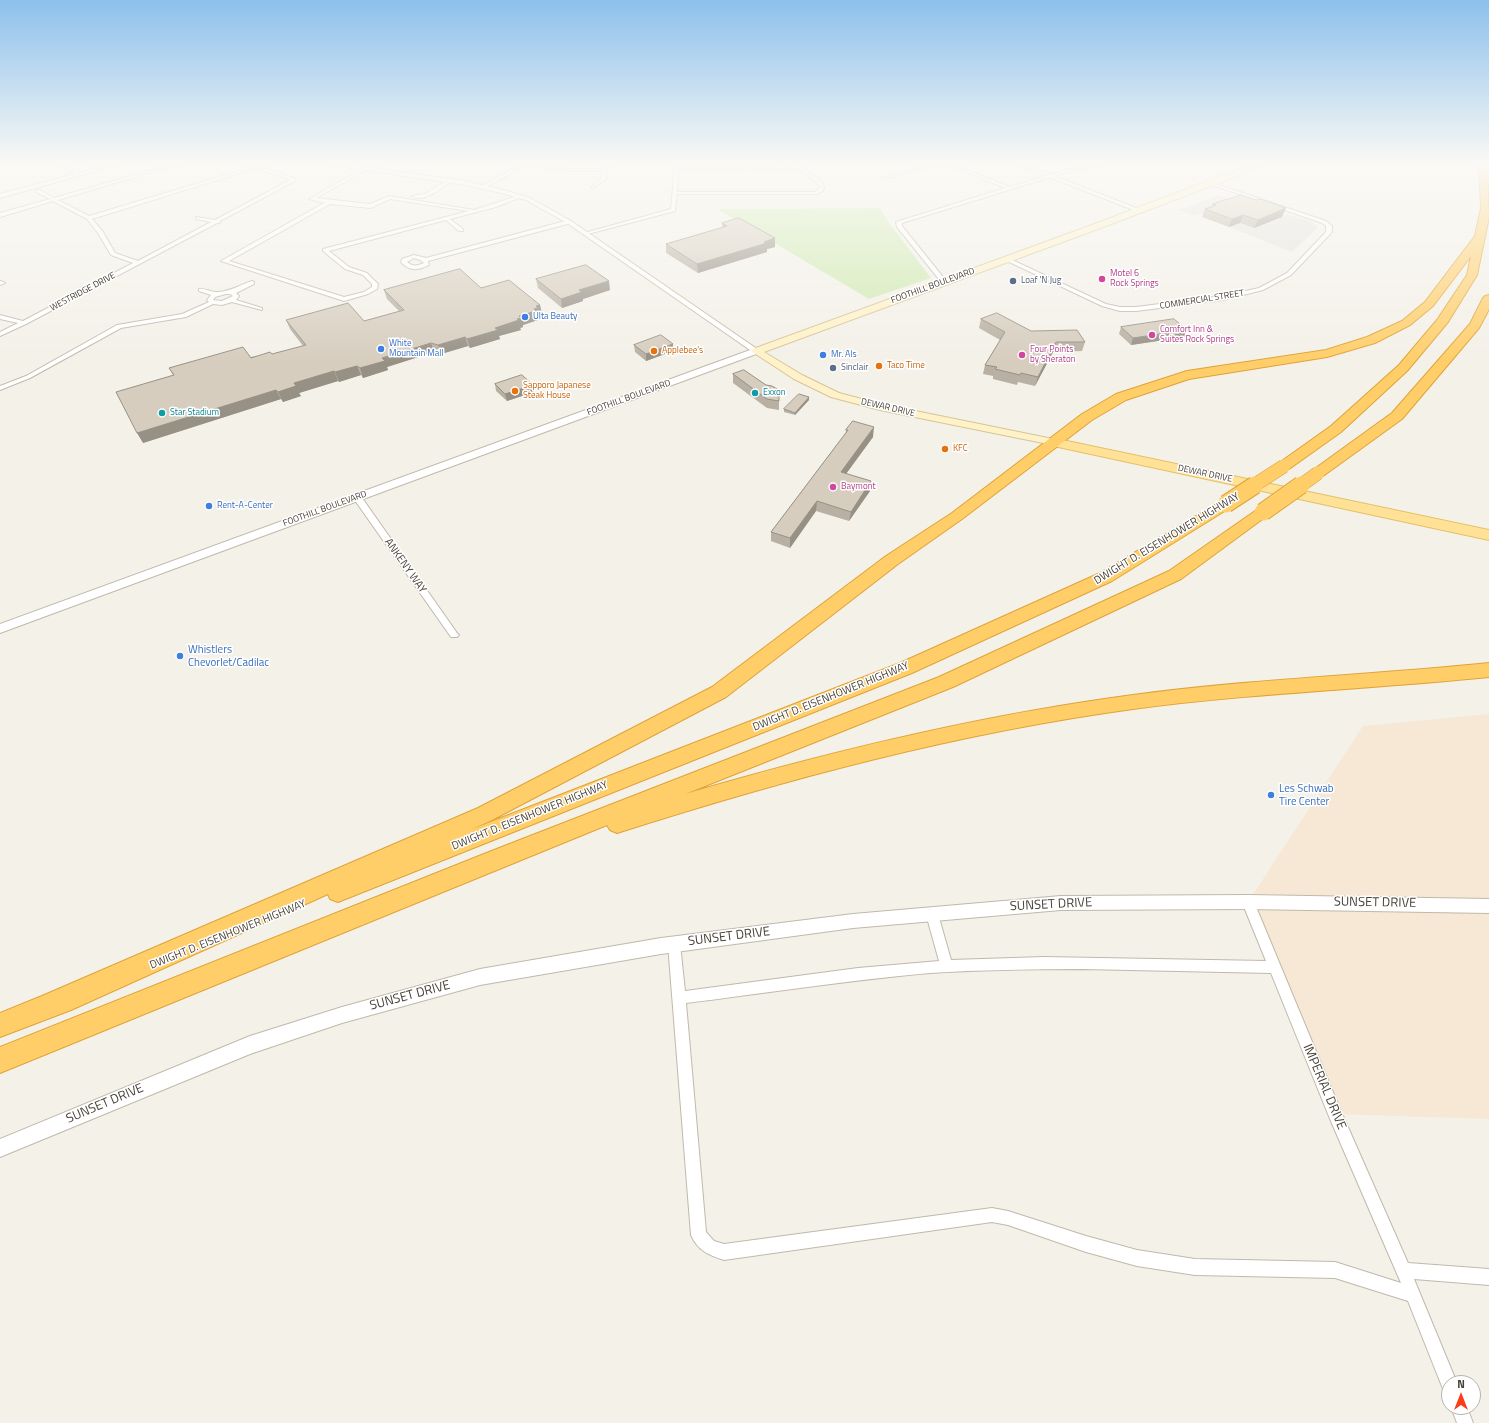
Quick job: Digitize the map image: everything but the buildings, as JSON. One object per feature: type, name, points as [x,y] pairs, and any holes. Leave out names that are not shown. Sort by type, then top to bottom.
[{"type":"highway","name":"DWIGHT D. EISENHOWER HIGHWAY","points":[[0,1025],[906,668],[1106,577],[1226,504],[1284,466],[1336,429],[1403,368],[1442,322],[1472,275],[1482,230]]},
{"type":"highway","points":[[51,1005],[485,814],[719,692],[892,560],[957,516],[1087,417],[1121,397],[1188,375],[1327,353],[1371,340],[1406,323],[1429,304],[1481,235]]},
{"type":"highway","points":[[0,1060],[490,862],[946,682],[1175,575],[1397,416],[1475,325],[1489,299]]},
{"type":"highway","points":[[218,972],[608,827],[771,777],[895,745],[997,723],[1134,702],[1318,684],[1489,670]]},
{"type":"main road","name":"FOOTHILL BOULEVARD","points":[[756,351],[1083,230]]},
{"type":"main road","name":"DEWAR DRIVE","points":[[756,351],[798,377],[835,395],[880,407],[1053,442],[1489,535]]},
{"type":"street","points":[[99,230],[113,254],[139,263]]},
{"type":"street","name":"WESTRIDGE DRIVE","points":[[0,334],[202,230]]},
{"type":"street","points":[[278,230],[224,261],[344,299],[370,292],[374,288],[375,284],[365,274],[347,268],[325,250],[399,230]]},
{"type":"street","points":[[425,260],[537,230]]},
{"type":"street","name":"DEWAR DRIVE","points":[[581,230],[756,351]]},
{"type":"street","points":[[586,234],[599,230]]},
{"type":"street","points":[[903,230],[944,282]]},
{"type":"street","name":"COMMERCIAL STREET","points":[[1006,259],[1104,305],[1120,309],[1136,309],[1223,298],[1261,289],[1289,274],[1329,230]]},
{"type":"street","points":[[201,290],[216,294],[225,292],[232,293],[252,283]]},
{"type":"street","points":[[0,388],[28,377],[119,326],[129,323],[184,316],[213,302],[220,303],[231,300],[236,296],[232,293]]},
{"type":"street","points":[[213,302],[210,300],[216,294]]},
{"type":"street","points":[[231,300],[260,309]]},
{"type":"street","points":[[0,317],[24,323]]},
{"type":"street","name":"FOOTHILL BOULEVARD","points":[[0,629],[756,351]]},
{"type":"street","name":"ANKENY WAY","points":[[357,497],[454,635]]},
{"type":"street","name":"SUNSET DRIVE","points":[[0,1148],[236,1051],[342,1015],[480,977],[674,944],[853,922],[1061,903],[1248,902],[1489,906]]},
{"type":"street","name":"IMPERIAL DRIVE","points":[[1248,902],[1335,1114],[1403,1270],[1446,1375]]},
{"type":"street","points":[[932,914],[947,967]]},
{"type":"street","points":[[674,944],[699,1236],[709,1247],[724,1252],[992,1215],[1008,1218],[1086,1244],[1137,1258],[1195,1267],[1335,1270],[1413,1295]]},
{"type":"street","points":[[679,998],[884,972],[947,967],[1114,964],[1274,968]]},
{"type":"street","points":[[1403,1270],[1489,1277]]},
{"type":"shaded area","points":[[1238,230],[1314,230],[1292,252]]},
{"type":"shaded area","points":[[1489,714],[1489,1119],[1335,1114],[1248,902],[1363,726]]},
{"type":"green space","points":[[753,230],[895,230],[931,278],[869,299]]},
{"type":"place","name":"Motel 6 Rock Springs","points":[[1102,279]]},
{"type":"place","name":"Loaf 'N Jug","points":[[1013,281]]},
{"type":"place","name":"Ulta Beauty","points":[[525,317]]},
{"type":"place","name":"Comfort Inn & Suites Rock Springs","points":[[1152,335]]},
{"type":"place","name":"White Mountain Mall","points":[[381,349]]},
{"type":"place","name":"Applebee's","points":[[654,351]]},
{"type":"place","name":"Mr. Als","points":[[823,355]]},
{"type":"place","name":"Four Points by Sheraton","points":[[1022,355]]},
{"type":"place","name":"Taco Time","points":[[879,366]]},
{"type":"place","name":"Sinclair","points":[[833,368]]},
{"type":"place","name":"Sapporo Japanese Steak House","points":[[515,391]]},
{"type":"place","name":"Exxon","points":[[755,393]]},
{"type":"place","name":"Star Stadium","points":[[162,413]]},
{"type":"place","name":"KFC","points":[[945,449]]},
{"type":"place","name":"Baymont","points":[[833,487]]},
{"type":"place","name":"Rent-A-Center","points":[[209,506]]},
{"type":"place","name":"Whistlers Chevorlet/Cadilac","points":[[180,656]]},
{"type":"place","name":"Les Schwab Tire Center","points":[[1271,795]]}]
